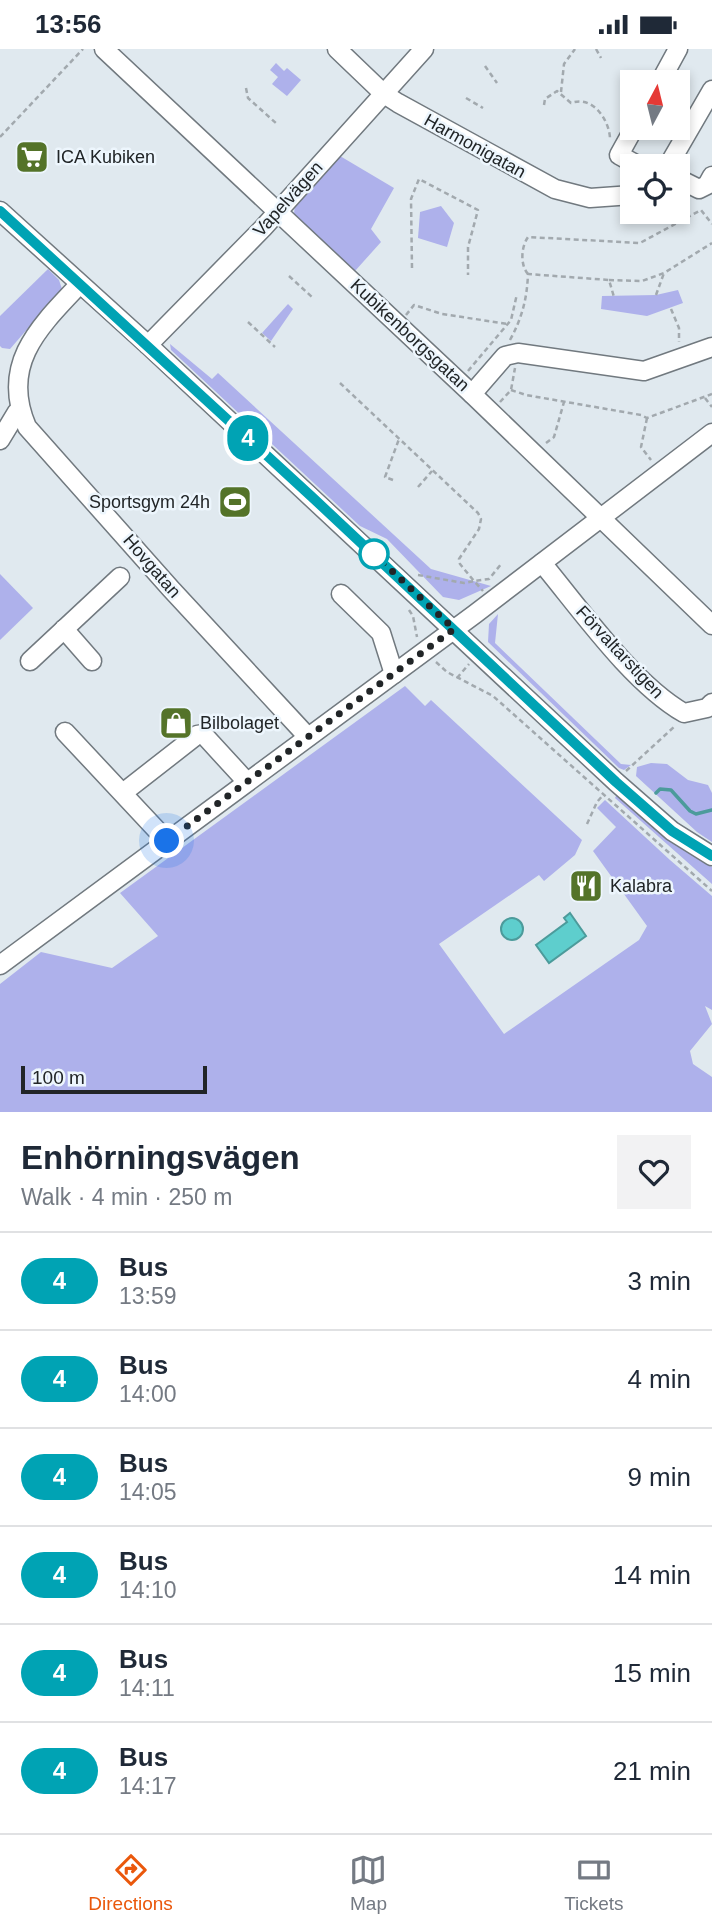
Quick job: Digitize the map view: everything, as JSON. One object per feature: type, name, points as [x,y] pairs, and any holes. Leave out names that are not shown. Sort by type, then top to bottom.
[{"type":"street","name":"Kubikenborgsgatan","points":[[104,49],[278,210],[712,625]]},
{"type":"street","name":"Harmonigatan","points":[[337,49],[384,94],[398,103],[555,189],[590,198],[620,196]]},
{"type":"street","points":[[667,70],[678,49]]},
{"type":"street","name":"Vapelvägen","points":[[148,345],[278,210],[384,94],[415,52]]},
{"type":"street","points":[[675,154],[712,90]]},
{"type":"street","points":[[620,156],[627,140]]},
{"type":"street","points":[[690,184],[699,189],[707,185],[712,176]]},
{"type":"street","points":[[0,211],[660,821],[712,856]]},
{"type":"street","name":"Hovgatan","points":[[79,285],[11,361],[6,381],[17,412],[27,427],[171,589],[308,737]]},
{"type":"street","points":[[472,394],[511,355],[644,371],[712,347]]},
{"type":"street","points":[[0,440],[17,412]]},
{"type":"street","points":[[0,965],[394,674],[712,433]]},
{"type":"street","name":"Förvaltarstigen","points":[[542,563],[605,641],[666,702],[684,713]]},
{"type":"street","points":[[30,661],[120,577]]},
{"type":"street","points":[[341,594],[381,632],[394,674]]},
{"type":"street","points":[[64,629],[92,661]]},
{"type":"street","points":[[684,713],[707,708],[712,703]]},
{"type":"street","points":[[65,732],[167,841]]},
{"type":"street","points":[[124,793],[197,735],[203,734],[247,782]]},
{"type":"path","points":[[0,137],[83,49]]},
{"type":"path","points":[[575,49],[564,64],[561,92],[571,103],[578,100],[604,115],[609,126],[610,140]]},
{"type":"path","points":[[596,49],[601,58]]},
{"type":"path","points":[[485,66],[497,83]]},
{"type":"path","points":[[246,87],[248,98],[277,124]]},
{"type":"path","points":[[544,105],[551,94],[561,92]]},
{"type":"path","points":[[466,98],[483,108]]},
{"type":"path","points":[[412,268],[411,199],[419,179],[478,211],[468,247],[468,275]]},
{"type":"path","points":[[495,407],[511,390],[511,355],[505,348],[521,320],[526,299],[528,274],[523,265],[523,245],[527,237],[640,243],[701,210],[712,223]]},
{"type":"path","points":[[528,274],[642,281],[664,273],[712,243]]},
{"type":"path","points":[[656,295],[664,273]]},
{"type":"path","points":[[289,275],[312,297]]},
{"type":"path","points":[[609,280],[614,296]]},
{"type":"path","points":[[464,377],[508,324],[517,294]]},
{"type":"path","points":[[402,319],[414,305],[442,314],[508,324]]},
{"type":"path","points":[[671,309],[679,328],[680,359]]},
{"type":"path","points":[[248,321],[275,347]]},
{"type":"path","points":[[340,383],[481,519],[479,529],[459,559],[460,564],[484,592]]},
{"type":"path","points":[[511,390],[642,415],[646,418]]},
{"type":"path","points":[[646,418],[712,394]]},
{"type":"path","points":[[705,398],[712,407]]},
{"type":"path","points":[[541,449],[554,436],[564,402]]},
{"type":"path","points":[[646,418],[641,447],[654,465]]},
{"type":"path","points":[[393,480],[385,477],[399,439]]},
{"type":"path","points":[[418,487],[432,471]]},
{"type":"path","points":[[408,572],[440,581],[464,583],[489,579],[502,563]]},
{"type":"path","points":[[436,661],[442,657]]},
{"type":"path","points":[[457,678],[471,662],[467,658]]},
{"type":"path","points":[[623,774],[681,720],[684,713]]},
{"type":"path","points":[[587,824],[597,802],[604,795]]},
{"type":"shaded area","points":[[276,63],[284,71],[287,68],[301,80],[287,96],[272,84],[278,77],[270,70]]},
{"type":"shaded area","points":[[340,156],[394,188],[371,229],[381,242],[355,271],[294,214],[295,204]]},
{"type":"shaded area","points":[[441,206],[454,223],[447,247],[418,238],[420,212]]},
{"type":"shaded area","points":[[48,269],[59,280],[62,289],[10,349],[2,348],[0,316]]},
{"type":"shaded area","points":[[678,290],[683,303],[647,316],[601,309],[602,296],[656,295]]},
{"type":"shaded area","points":[[288,304],[293,309],[271,341],[262,333]]},
{"type":"shaded area","points":[[170,344],[212,379],[218,373],[431,569],[491,586],[459,600],[443,597],[387,539],[360,526],[171,350]]},
{"type":"shaded area","points":[[0,574],[33,608],[0,640]]},
{"type":"shaded area","points":[[498,614],[495,643],[621,764],[631,765],[624,770],[619,768],[488,642],[489,624]]},
{"type":"shaded area","points":[[405,686],[425,706],[431,700],[582,840],[575,855],[544,881],[539,875],[439,944],[504,1034],[639,940],[647,926],[593,851],[616,827],[597,808],[605,800],[712,896],[712,1010],[705,1006],[712,1024],[690,1051],[693,1064],[712,1077],[712,1112],[0,1112],[0,984],[41,952],[112,968],[158,936],[120,893]]},
{"type":"shaded area","points":[[651,763],[667,764],[688,780],[708,785],[712,793],[712,842],[697,832],[636,776],[637,767]]},
{"type":"shaded area","points":[[617,794],[674,843],[712,867],[712,884],[615,798]]},
{"type":"shaded area","points":[[570,913],[586,936],[549,963],[536,945],[567,922],[564,918]]},
{"type":"shaded area","points":[[512,918],[520,921],[523,929],[520,937],[512,940],[504,937],[501,929],[504,921]]},
{"type":"waterway","points":[[656,793],[660,789],[671,790],[696,814],[712,810]]},
{"type":"bus line","name":"4","points":[[0,211],[312,497],[616,782],[672,831],[712,856]]},
{"type":"place","name":"ICA Kubiken","points":[[32,157]]},
{"type":"place","name":"Sportsgym 24h","points":[[235,502]]},
{"type":"place","name":"Bilbolaget","points":[[176,723]]},
{"type":"place","name":"Kalabra","points":[[586,886]]},
{"type":"route","points":[[167,841],[454,629],[374,554]]}]
